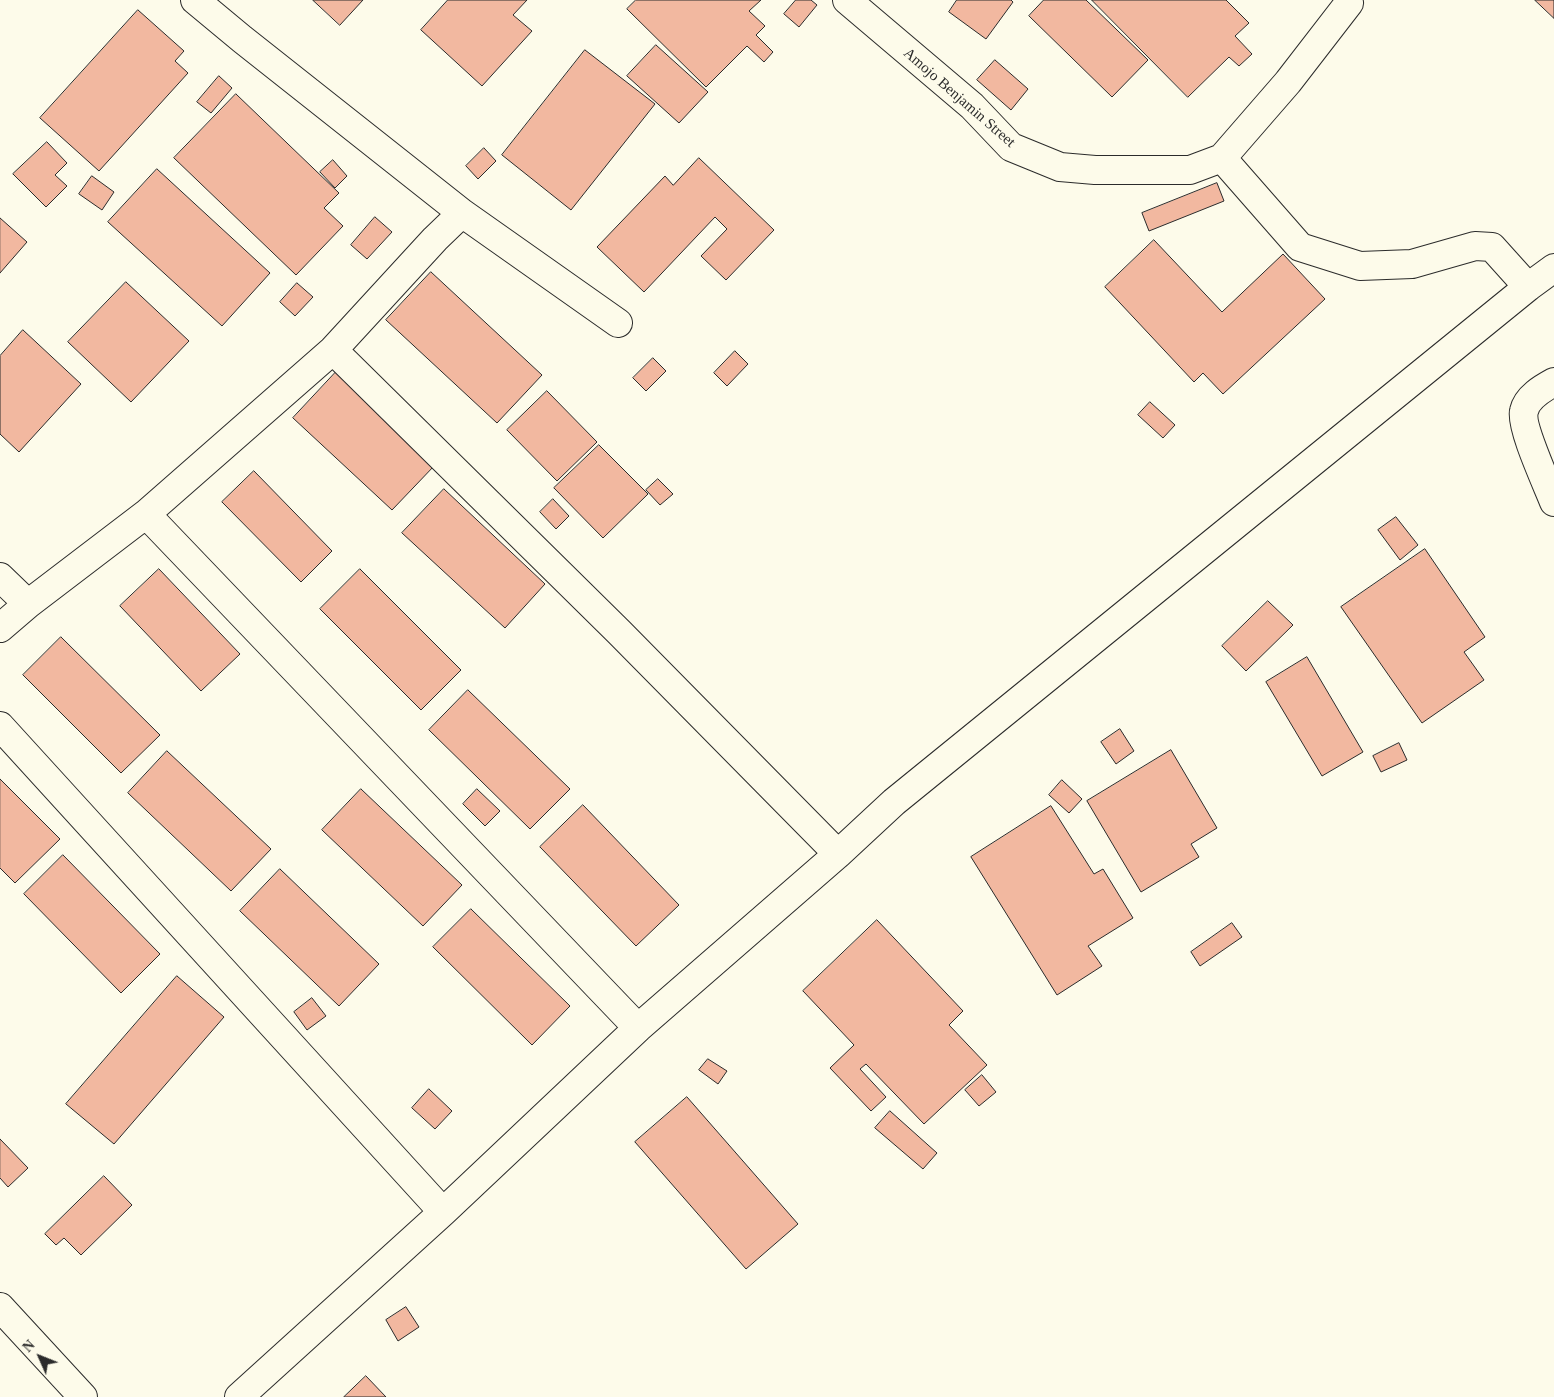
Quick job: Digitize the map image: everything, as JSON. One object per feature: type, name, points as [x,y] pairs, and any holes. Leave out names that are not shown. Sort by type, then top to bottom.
[{"type":"street","points":[[195,0],[462,212],[618,323]]},
{"type":"street","name":"Amojo Benjamin Street","points":[[847,0],[972,106],[1011,147],[1060,167],[1095,170],[1190,170],[1222,158]]},
{"type":"street","points":[[1350,1],[1288,82],[1222,158],[1300,247],[1360,266],[1412,264],[1475,246],[1492,246],[1528,287]]},
{"type":"street","points":[[0,628],[28,604],[146,514],[333,350],[462,212]]},
{"type":"street","points":[[239,1397],[442,1212],[638,1028],[838,854],[894,802],[1528,287],[1554,268]]},
{"type":"street","points":[[333,350],[612,625],[838,854]]},
{"type":"street","points":[[1554,382],[1537,391],[1524,410],[1524,424],[1554,502]]},
{"type":"street","points":[[146,514],[638,1028]]},
{"type":"street","points":[[0,577],[28,604]]},
{"type":"street","points":[[0,726],[442,1212]]},
{"type":"street","points":[[0,1307],[83,1397]]},
{"type":"building","points":[[313,0],[363,0],[340,25]]},
{"type":"building","points":[[448,0],[527,0],[513,15],[532,31],[482,86],[421,30]]},
{"type":"building","points":[[636,0],[761,0],[749,11],[765,26],[756,35],[773,52],[764,62],[747,46],[706,87],[627,9]]},
{"type":"building","points":[[796,0],[811,0],[817,5],[799,27],[784,14]]},
{"type":"building","points":[[957,0],[1011,0],[1013,2],[986,39],[949,12]]},
{"type":"building","points":[[1044,0],[1086,0],[1148,60],[1112,97],[1029,16]]},
{"type":"building","points":[[1092,0],[1226,0],[1249,23],[1235,36],[1252,54],[1239,66],[1229,57],[1188,97]]},
{"type":"building","points":[[1535,0],[1554,0],[1554,18]]},
{"type":"building","points":[[138,10],[184,51],[175,61],[188,73],[99,171],[40,118]]},
{"type":"building","points":[[656,45],[708,92],[679,123],[627,76]]},
{"type":"building","points":[[585,50],[655,104],[571,210],[502,155]]},
{"type":"building","points":[[995,60],[1028,89],[1011,110],[977,80]]},
{"type":"building","points":[[219,76],[232,88],[211,113],[197,102]]},
{"type":"building","points":[[236,94],[339,193],[324,208],[343,226],[296,275],[174,158]]},
{"type":"building","points":[[47,142],[67,163],[55,175],[67,186],[46,207],[13,174]]},
{"type":"building","points":[[484,148],[496,161],[478,179],[466,166]]},
{"type":"building","points":[[699,158],[774,230],[726,280],[701,256],[727,229],[715,217],[644,292],[597,247],[665,176],[673,185]]},
{"type":"building","points":[[333,160],[347,176],[335,188],[320,172]]},
{"type":"building","points":[[157,169],[270,273],[222,326],[108,222]]},
{"type":"building","points":[[92,176],[114,192],[102,210],[79,194]]},
{"type":"building","points":[[1217,183],[1224,201],[1149,231],[1142,213]]},
{"type":"building","points":[[375,217],[392,232],[367,259],[351,245]]},
{"type":"building","points":[[0,218],[27,242],[0,273]]},
{"type":"building","points":[[1154,240],[1222,312],[1283,254],[1325,299],[1223,394],[1203,373],[1194,382],[1105,287]]},
{"type":"building","points":[[431,272],[542,375],[497,423],[386,320]]},
{"type":"building","points":[[126,282],[189,341],[131,402],[68,342]]},
{"type":"building","points":[[297,283],[313,297],[295,316],[280,302]]},
{"type":"building","points":[[23,330],[81,384],[19,452],[0,434],[0,356]]},
{"type":"building","points":[[735,351],[748,364],[727,386],[714,373]]},
{"type":"building","points":[[653,358],[666,371],[646,391],[633,378]]},
{"type":"building","points":[[336,372],[435,465],[392,510],[293,418]]},
{"type":"building","points":[[547,391],[597,442],[557,481],[507,430]]},
{"type":"building","points":[[1150,402],[1175,425],[1163,438],[1138,415]]},
{"type":"building","points":[[599,445],[648,494],[603,538],[554,488]]},
{"type":"building","points":[[254,471],[332,551],[301,582],[222,502]]},
{"type":"building","points":[[658,479],[673,494],[660,505],[646,490]]},
{"type":"building","points":[[444,489],[545,584],[505,628],[402,533]]},
{"type":"building","points":[[553,499],[569,516],[556,529],[540,512]]},
{"type":"building","points":[[1396,517],[1418,545],[1400,560],[1378,530]]},
{"type":"building","points":[[1425,549],[1485,637],[1464,652],[1484,680],[1422,723],[1341,607]]},
{"type":"building","points":[[159,569],[240,654],[201,691],[120,606]]},
{"type":"building","points":[[360,569],[461,670],[421,710],[320,609]]},
{"type":"building","points":[[1268,601],[1293,625],[1246,671],[1222,646]]},
{"type":"building","points":[[61,637],[160,735],[121,773],[23,675]]},
{"type":"building","points":[[1307,657],[1363,752],[1322,776],[1266,682]]},
{"type":"building","points":[[468,690],[570,789],[530,829],[429,730]]},
{"type":"building","points":[[1120,729],[1134,751],[1116,764],[1101,742]]},
{"type":"building","points":[[1399,743],[1407,760],[1381,772],[1373,756]]},
{"type":"building","points":[[1171,750],[1217,828],[1191,844],[1199,857],[1141,892],[1087,801]]},
{"type":"building","points":[[167,751],[271,849],[231,891],[128,793]]},
{"type":"building","points":[[0,779],[60,839],[15,883],[0,868]]},
{"type":"building","points":[[1062,780],[1082,799],[1069,813],[1049,795]]},
{"type":"building","points":[[361,789],[462,885],[423,926],[322,830]]},
{"type":"building","points":[[477,789],[500,811],[485,826],[463,804]]},
{"type":"building","points":[[583,805],[679,905],[636,946],[540,847]]},
{"type":"building","points":[[1051,806],[1094,874],[1103,869],[1133,918],[1088,946],[1102,966],[1057,995],[971,857]]},
{"type":"building","points":[[63,855],[160,954],[121,993],[24,894]]},
{"type":"building","points":[[280,869],[379,964],[339,1006],[240,911]]},
{"type":"building","points":[[471,909],[570,1006],[532,1045],[433,947]]},
{"type":"building","points":[[877,920],[963,1011],[949,1025],[987,1065],[924,1124],[866,1064],[860,1069],[886,1097],[871,1111],[830,1068],[854,1045],[803,991]]},
{"type":"building","points":[[1232,923],[1242,937],[1200,966],[1191,952]]},
{"type":"building","points":[[177,976],[224,1017],[114,1144],[66,1104]]},
{"type":"building","points":[[312,998],[326,1016],[307,1030],[294,1012]]},
{"type":"building","points":[[708,1059],[727,1071],[718,1084],[699,1070]]},
{"type":"building","points":[[982,1075],[996,1092],[979,1106],[965,1090]]},
{"type":"building","points":[[429,1089],[452,1111],[435,1129],[412,1108]]},
{"type":"building","points":[[687,1097],[798,1224],[746,1269],[635,1142]]},
{"type":"building","points":[[890,1111],[937,1153],[923,1169],[875,1128]]},
{"type":"building","points":[[0,1139],[28,1168],[8,1187],[0,1178]]},
{"type":"building","points":[[104,1176],[132,1205],[81,1255],[64,1238],[56,1245],[45,1234]]},
{"type":"building","points":[[406,1307],[419,1327],[398,1341],[386,1320]]},
{"type":"building","points":[[366,1376],[386,1397],[344,1397]]}]
